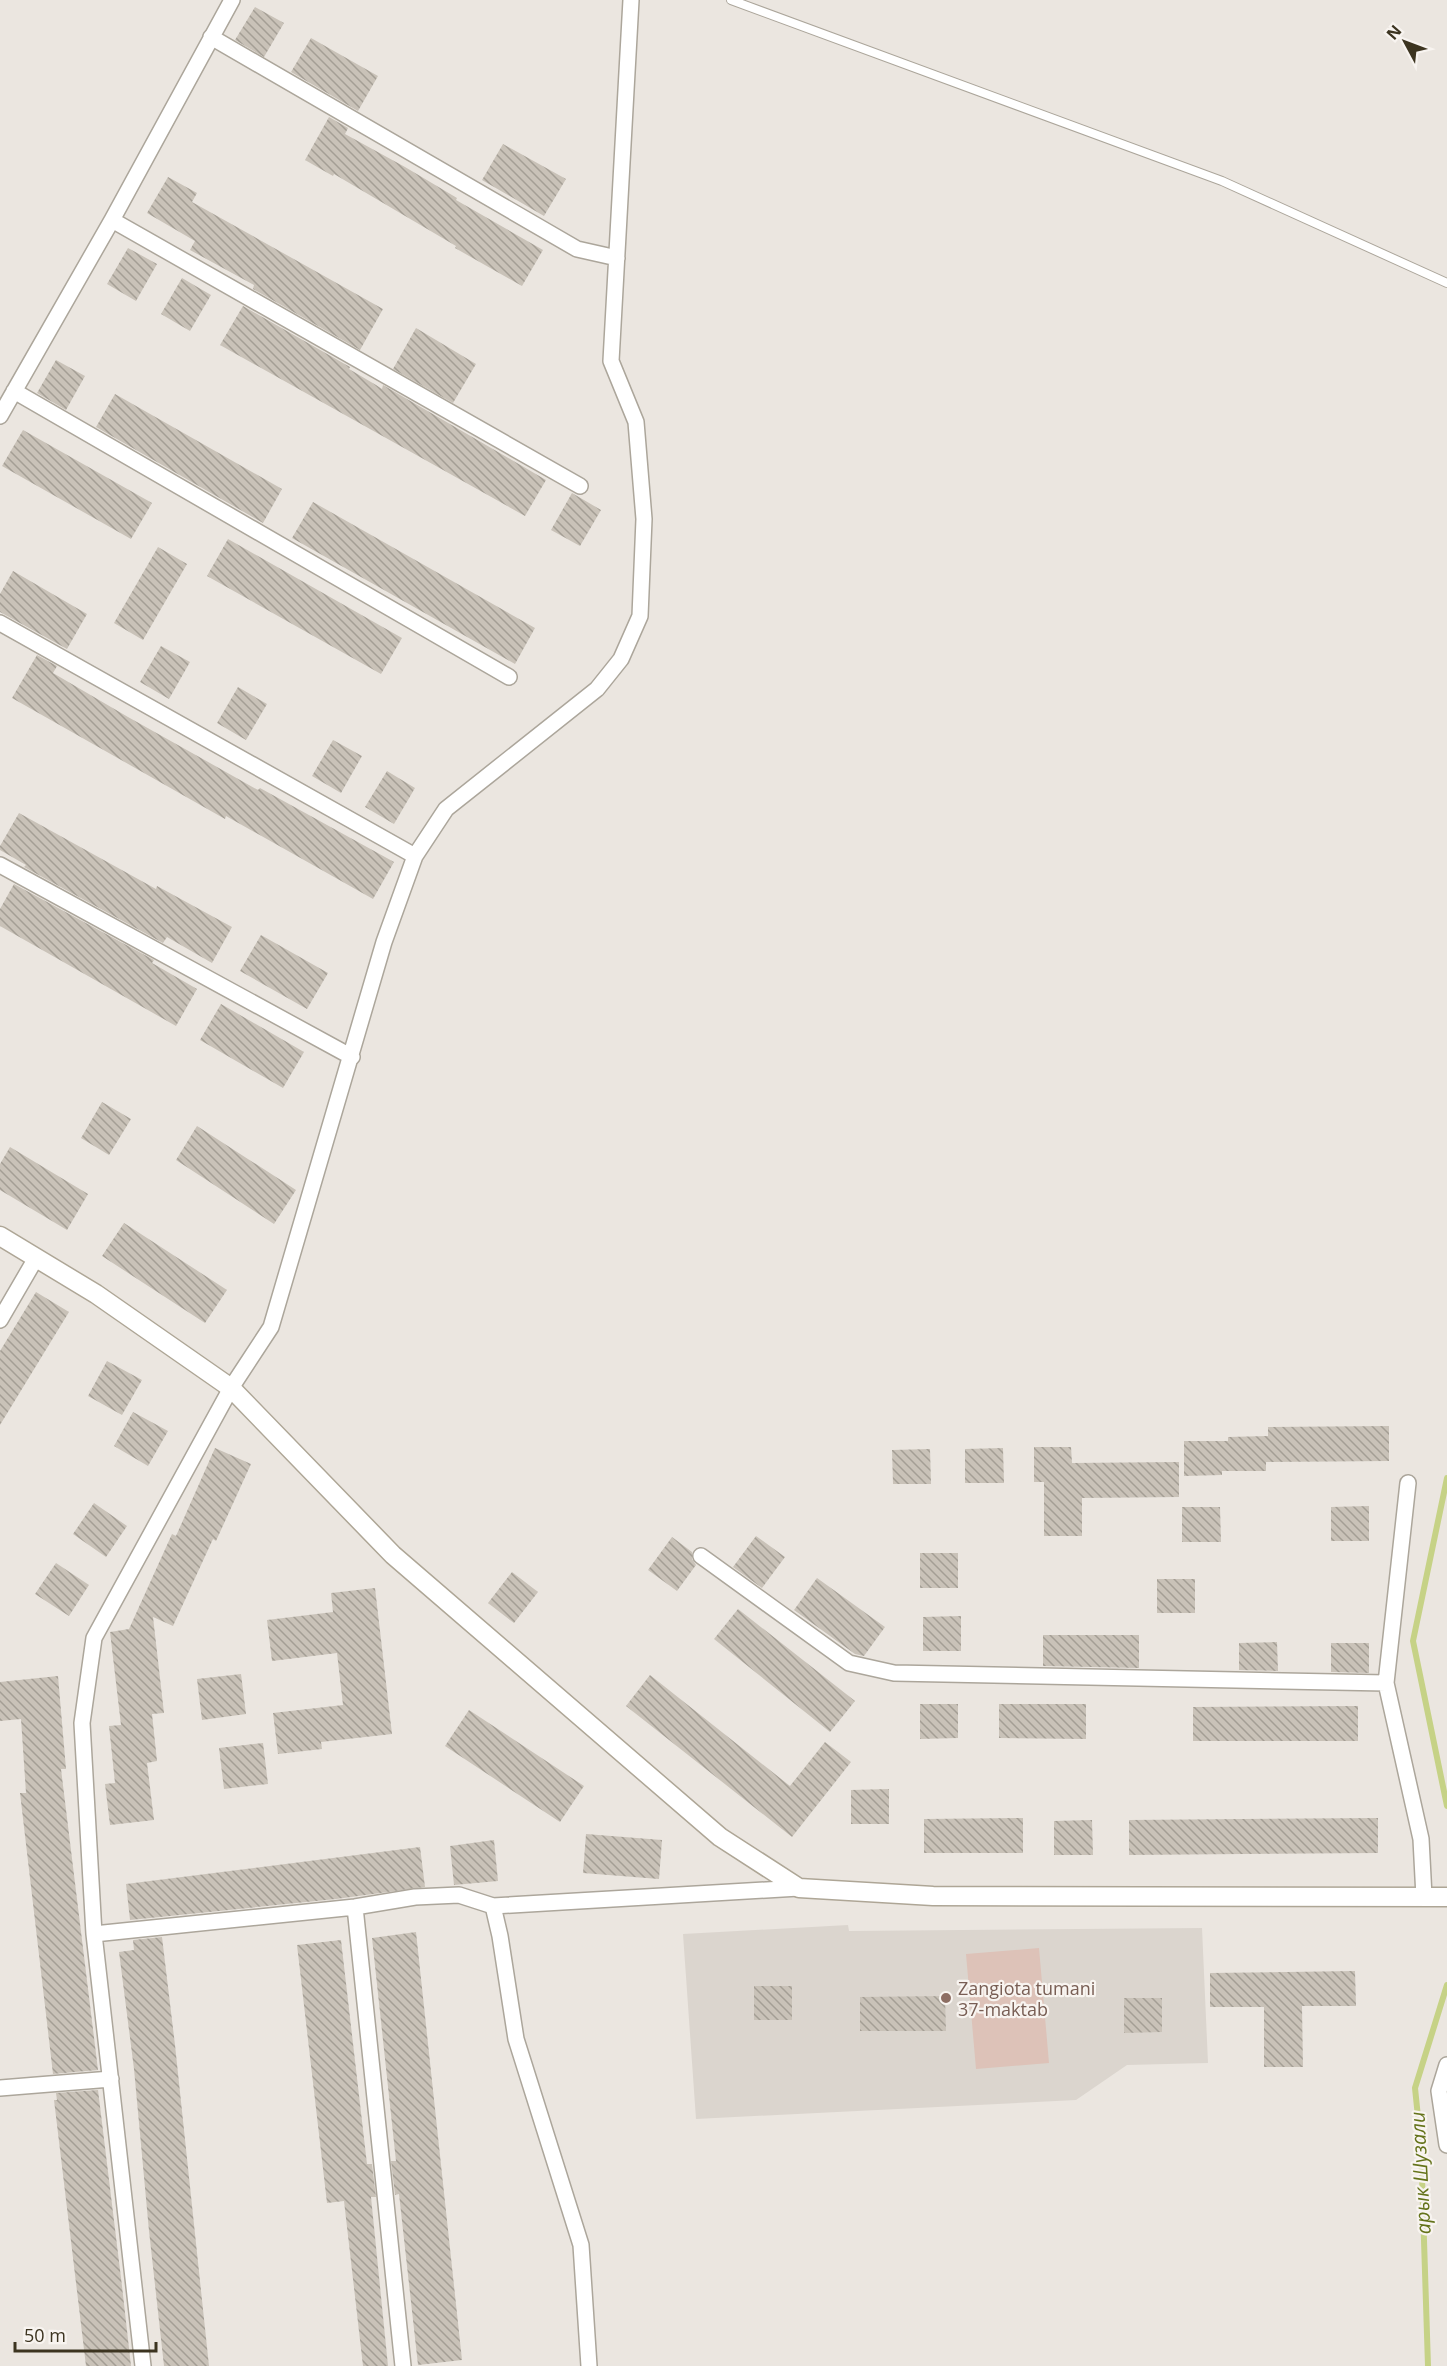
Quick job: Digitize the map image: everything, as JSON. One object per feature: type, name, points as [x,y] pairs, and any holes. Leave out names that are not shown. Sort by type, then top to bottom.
[{"type":"main road","points":[[0,1236],[96,1294],[231,1388],[393,1555],[720,1837],[799,1888],[933,1896],[1446,1897]]},
{"type":"street","points":[[0,416],[112,220],[232,0]]},
{"type":"street","points":[[143,2366],[94,1934],[82,1724],[94,1638],[231,1388],[271,1327],[352,1058],[384,942],[415,856],[446,809],[597,689],[621,659],[640,616],[644,519],[636,422],[611,361],[632,0]]},
{"type":"street","points":[[211,37],[577,249],[616,258]]},
{"type":"street","points":[[112,220],[580,486]]},
{"type":"street","points":[[14,391],[509,677]]},
{"type":"street","points":[[0,623],[415,856]]},
{"type":"street","points":[[0,866],[352,1058]]},
{"type":"street","points":[[0,1320],[36,1257]]},
{"type":"street","points":[[1408,1483],[1386,1683],[1421,1839],[1424,1897]]},
{"type":"street","points":[[701,1556],[849,1663],[894,1673],[1386,1683]]},
{"type":"street","points":[[94,1934],[355,1907],[415,1897],[459,1895],[493,1906],[799,1888]]},
{"type":"street","points":[[493,1906],[516,2039],[581,2245],[589,2366]]},
{"type":"street","points":[[355,1907],[404,2366]]},
{"type":"street","points":[[1447,2065],[1439,2091],[1447,2145]]},
{"type":"street","points":[[0,2088],[111,2079]]},
{"type":"lane","points":[[731,0],[1222,181],[1447,283]]},
{"type":"shaded area","name":"Zangiota tumani 37-maktab","points":[[848,1925],[849,1931],[1202,1928],[1208,2063],[1127,2065],[1076,2100],[696,2119],[683,1934]]},
{"type":"shaded area","points":[[1039,1948],[1049,2063],[976,2069],[966,1954]]},
{"type":"building","points":[[255,7],[284,23],[264,57],[235,40]]},
{"type":"building","points":[[311,38],[378,76],[358,111],[291,72]]},
{"type":"building","points":[[329,117],[348,128],[345,134],[405,167],[457,198],[456,200],[543,250],[522,286],[334,174],[333,176],[305,160]]},
{"type":"building","points":[[503,144],[566,179],[544,216],[482,180]]},
{"type":"building","points":[[168,177],[197,193],[192,202],[383,309],[360,350],[253,289],[254,285],[190,250],[195,241],[147,213]]},
{"type":"building","points":[[128,248],[157,264],[136,301],[107,284]]},
{"type":"building","points":[[182,278],[211,295],[190,331],[161,314]]},
{"type":"building","points":[[243,306],[350,367],[349,369],[382,389],[383,385],[546,480],[525,516],[220,345]]},
{"type":"building","points":[[416,328],[476,364],[453,403],[393,369]]},
{"type":"building","points":[[56,360],[85,376],[66,410],[37,393]]},
{"type":"building","points":[[115,394],[282,489],[263,523],[96,427]]},
{"type":"building","points":[[23,430],[152,503],[131,539],[2,466]]},
{"type":"building","points":[[572,493],[601,510],[580,546],[551,530]]},
{"type":"building","points":[[313,502],[535,628],[515,664],[292,538]]},
{"type":"building","points":[[228,539],[402,638],[381,674],[207,576]]},
{"type":"building","points":[[158,547],[187,564],[143,640],[114,623]]},
{"type":"building","points":[[13,571],[87,614],[67,649],[0,612],[0,594]]},
{"type":"building","points":[[161,646],[190,662],[169,699],[140,682]]},
{"type":"building","points":[[37,655],[57,666],[53,673],[128,717],[258,790],[260,788],[394,862],[373,899],[226,816],[225,819],[12,698]]},
{"type":"building","points":[[238,687],[267,704],[246,740],[217,723]]},
{"type":"building","points":[[333,740],[362,756],[341,793],[312,776]]},
{"type":"building","points":[[387,771],[415,788],[394,824],[365,807]]},
{"type":"building","points":[[19,813],[156,889],[157,886],[232,927],[212,963],[167,937],[163,943],[24,867],[26,865],[0,850],[0,846]]},
{"type":"building","points":[[14,884],[154,960],[152,963],[197,989],[176,1026],[0,926],[0,909]]},
{"type":"building","points":[[261,935],[328,973],[307,1009],[240,971]]},
{"type":"building","points":[[221,1004],[304,1052],[283,1088],[200,1040]]},
{"type":"building","points":[[102,1102],[131,1119],[109,1155],[81,1138]]},
{"type":"building","points":[[197,1126],[296,1190],[274,1224],[176,1160]]},
{"type":"building","points":[[10,1147],[88,1194],[67,1230],[0,1190],[0,1164]]},
{"type":"building","points":[[124,1223],[227,1290],[205,1323],[102,1256]]},
{"type":"building","points":[[36,1292],[69,1312],[0,1425],[0,1351]]},
{"type":"building","points":[[107,1361],[142,1380],[122,1415],[88,1396]]},
{"type":"building","points":[[133,1412],[168,1431],[148,1466],[114,1446]]},
{"type":"building","points":[[1389,1426],[1389,1461],[1266,1462],[1266,1471],[1222,1471],[1222,1475],[1184,1476],[1184,1441],[1228,1441],[1228,1437],[1268,1436],[1268,1427]]},
{"type":"building","points":[[1034,1447],[1071,1447],[1072,1463],[1179,1462],[1179,1497],[1082,1498],[1082,1536],[1044,1536],[1044,1482],[1034,1482]]},
{"type":"building","points":[[215,1448],[251,1464],[216,1541],[213,1539],[173,1626],[153,1617],[164,1713],[152,1714],[157,1761],[147,1763],[154,1820],[110,1825],[105,1784],[115,1783],[109,1726],[121,1725],[110,1632],[129,1629],[172,1534],[176,1536]]},
{"type":"building","points":[[1003,1448],[1004,1483],[965,1483],[965,1449]]},
{"type":"building","points":[[930,1449],[931,1484],[893,1484],[892,1450]]},
{"type":"building","points":[[94,1503],[127,1526],[106,1557],[73,1534]]},
{"type":"building","points":[[1369,1506],[1369,1541],[1331,1541],[1331,1507]]},
{"type":"building","points":[[1182,1507],[1220,1507],[1221,1542],[1182,1542]]},
{"type":"building","points":[[756,1536],[785,1557],[762,1588],[733,1567]]},
{"type":"building","points":[[672,1537],[692,1552],[692,1559],[696,1565],[677,1591],[648,1570]]},
{"type":"building","points":[[920,1553],[958,1553],[958,1588],[920,1588]]},
{"type":"building","points":[[56,1563],[89,1585],[69,1616],[35,1594]]},
{"type":"building","points":[[512,1572],[538,1592],[514,1623],[488,1603]]},
{"type":"building","points":[[817,1578],[885,1627],[864,1656],[855,1654],[794,1610]]},
{"type":"building","points":[[1157,1579],[1195,1579],[1195,1613],[1157,1613]]},
{"type":"building","points":[[375,1588],[392,1734],[321,1742],[322,1749],[278,1754],[273,1713],[343,1705],[337,1653],[272,1661],[267,1620],[333,1612],[331,1593]]},
{"type":"building","points":[[738,1609],[855,1701],[830,1732],[714,1639]]},
{"type":"building","points":[[961,1616],[961,1651],[923,1651],[923,1617]]},
{"type":"building","points":[[1043,1635],[1139,1635],[1139,1668],[1043,1666]]},
{"type":"building","points":[[1277,1642],[1278,1671],[1239,1670],[1239,1643]]},
{"type":"building","points":[[1331,1643],[1369,1643],[1369,1673],[1331,1672]]},
{"type":"building","points":[[241,1674],[246,1714],[202,1720],[197,1679]]},
{"type":"building","points":[[650,1675],[790,1786],[825,1742],[851,1762],[792,1837],[626,1706]]},
{"type":"building","points":[[58,1676],[66,1769],[61,1769],[98,2070],[53,2074],[20,1793],[26,1793],[21,1719],[0,1721],[0,1682]]},
{"type":"building","points":[[920,1704],[958,1704],[958,1738],[920,1739]]},
{"type":"building","points":[[999,1704],[1086,1704],[1086,1739],[999,1738]]},
{"type":"building","points":[[1358,1706],[1358,1741],[1193,1741],[1193,1707]]},
{"type":"building","points":[[469,1710],[584,1786],[560,1822],[445,1746]]},
{"type":"building","points":[[263,1743],[268,1784],[224,1789],[219,1748]]},
{"type":"building","points":[[889,1789],[889,1824],[851,1824],[851,1790]]},
{"type":"building","points":[[1023,1818],[1023,1853],[924,1853],[924,1819]]},
{"type":"building","points":[[1378,1818],[1378,1853],[1129,1855],[1129,1820]]},
{"type":"building","points":[[1092,1820],[1093,1855],[1054,1855],[1054,1821]]},
{"type":"building","points":[[586,1834],[662,1840],[659,1879],[583,1873]]},
{"type":"building","points":[[494,1840],[498,1881],[454,1885],[450,1846]]},
{"type":"building","points":[[420,1847],[425,1887],[336,1899],[130,1920],[126,1884]]},
{"type":"building","points":[[416,1932],[462,2360],[418,2365],[399,2194],[395,2195],[391,2161],[396,2161],[372,1938]]},
{"type":"building","points":[[162,1937],[209,2366],[164,2366],[149,2231],[134,2069],[119,1952],[134,1950],[133,1940]]},
{"type":"building","points":[[341,1940],[367,2164],[372,2164],[376,2197],[371,2197],[388,2366],[363,2366],[344,2201],[327,2203],[297,1945]]},
{"type":"building","points":[[1355,1971],[1356,2006],[1302,2006],[1303,2067],[1264,2067],[1264,2007],[1210,2007],[1210,1973]]},
{"type":"building","points":[[754,1986],[792,1986],[792,2020],[754,2020]]},
{"type":"building","points":[[945,1996],[946,2031],[860,2031],[860,1997]]},
{"type":"building","points":[[1124,1998],[1162,1998],[1162,2032],[1124,2033]]},
{"type":"building","points":[[98,2090],[131,2366],[86,2366],[54,2100],[57,2100],[56,2093]]},
{"type":"waterway","name":"арык Шузали","points":[[1447,1478],[1413,1641],[1447,1806]]},
{"type":"waterway","name":"арык Шузали","points":[[1428,2366],[1421,2146],[1415,2088],[1447,1985]]},
{"type":"place","name":"Zangiota tumani 37-maktab","points":[[946,1998]]}]
